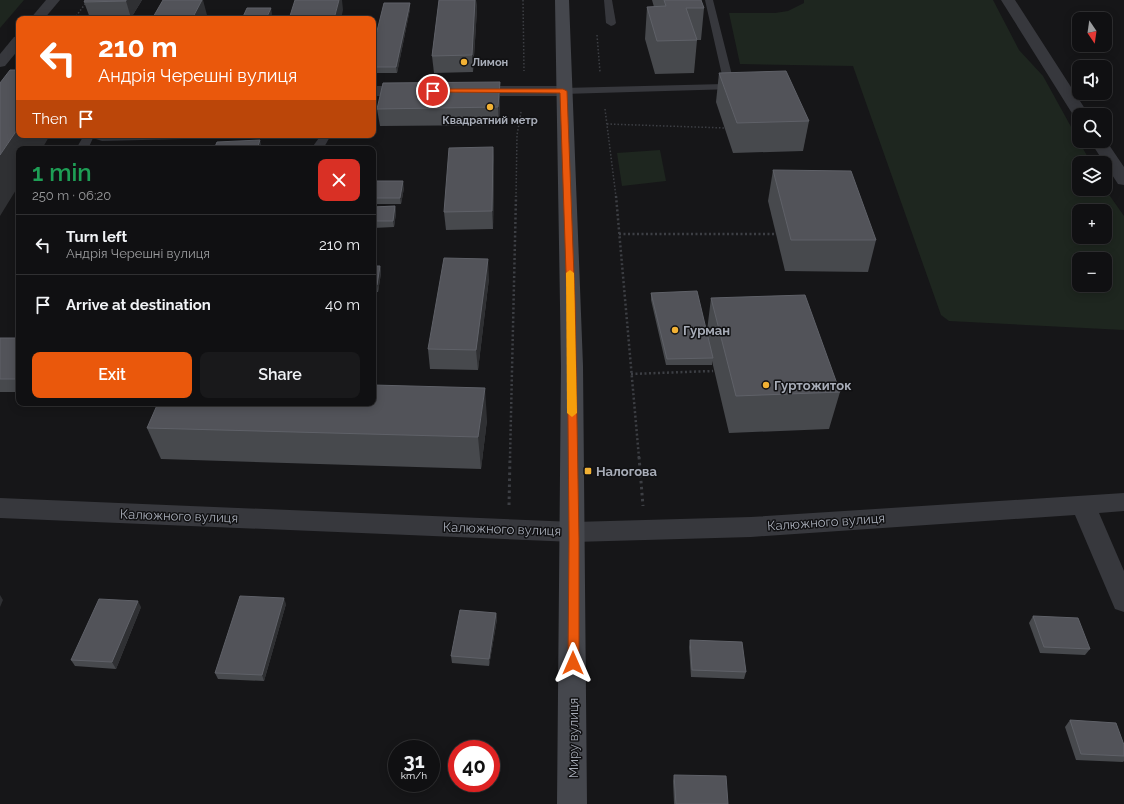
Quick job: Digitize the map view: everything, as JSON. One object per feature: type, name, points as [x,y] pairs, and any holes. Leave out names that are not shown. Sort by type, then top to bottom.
[{"type":"street","points":[[40,16],[53,0]]},
{"type":"street","name":"Миру вулиця","points":[[562,0],[563,91],[571,302],[574,532],[572,804]]},
{"type":"street","points":[[1008,0],[1077,108]]},
{"type":"street","points":[[0,63],[16,44]]},
{"type":"street","points":[[376,91],[429,91]]},
{"type":"street","points":[[452,91],[563,91]]},
{"type":"street","points":[[1103,148],[1124,180]]},
{"type":"street","name":"Калюжного вулиця","points":[[0,508],[574,532],[751,527],[1124,502]]},
{"type":"street","points":[[1083,505],[1124,601]]},
{"type":"lane","points":[[608,0],[611,23]]},
{"type":"lane","points":[[563,91],[730,87],[709,0]]},
{"type":"path","points":[[76,16],[88,0]]},
{"type":"path","points":[[509,529],[518,135],[524,91],[523,0]]},
{"type":"path","points":[[596,30],[601,89],[607,124],[618,234],[645,530]]},
{"type":"path","points":[[607,124],[725,128]]},
{"type":"path","points":[[618,234],[776,234]]},
{"type":"path","points":[[631,374],[713,371]]},
{"type":"shaded area","points":[[0,0],[24,0],[0,28]]},
{"type":"shaded area","points":[[804,0],[993,0],[1019,50],[1043,76],[1072,129],[1072,148],[1083,148],[1087,156],[1072,156],[1072,196],[1110,196],[1124,216],[1124,330],[949,321],[941,315],[853,66],[740,64],[729,13],[775,13],[788,11],[804,3]]},
{"type":"shaded area","points":[[660,150],[666,181],[622,186],[617,153]]},
{"type":"building","points":[[85,0],[126,0],[126,1],[84,2]]},
{"type":"building","points":[[163,0],[202,0],[194,16],[154,16]]},
{"type":"building","points":[[295,0],[339,0],[335,16],[290,16]]},
{"type":"building","points":[[439,0],[475,0],[472,55],[432,56]]},
{"type":"building","points":[[664,0],[701,0],[704,8],[686,8],[697,40],[657,41],[647,7],[666,6]]},
{"type":"building","points":[[384,3],[410,3],[396,67],[376,67],[376,35]]},
{"type":"building","points":[[247,8],[271,8],[267,16],[243,16]]},
{"type":"building","points":[[10,70],[16,70],[16,131],[0,155],[0,83]]},
{"type":"building","points":[[786,71],[809,121],[737,123],[719,73]]},
{"type":"building","points":[[500,82],[498,107],[377,109],[383,83]]},
{"type":"building","points":[[260,140],[258,146],[215,146],[217,142]]},
{"type":"building","points":[[493,147],[492,211],[444,212],[449,148]]},
{"type":"building","points":[[773,170],[851,171],[876,240],[791,240]]},
{"type":"building","points":[[376,181],[403,181],[400,198],[376,198]]},
{"type":"building","points":[[395,206],[393,221],[376,221],[376,207]]},
{"type":"building","points":[[444,258],[488,259],[476,350],[428,349]]},
{"type":"building","points":[[376,266],[380,266],[377,285]]},
{"type":"building","points":[[697,291],[713,358],[667,359],[651,293]]},
{"type":"building","points":[[805,295],[840,392],[736,396],[711,298]]},
{"type":"building","points":[[0,338],[16,338],[16,379],[0,379]]},
{"type":"building","points":[[376,385],[485,388],[478,437],[147,428],[157,406],[376,406]]},
{"type":"building","points":[[240,596],[284,598],[262,675],[215,673]]},
{"type":"building","points":[[99,599],[138,601],[112,662],[71,660]]},
{"type":"building","points":[[460,610],[496,613],[489,659],[451,656]]},
{"type":"building","points":[[1033,616],[1078,618],[1090,649],[1044,647]]},
{"type":"building","points":[[690,640],[742,642],[746,672],[692,670]]},
{"type":"building","points":[[1070,720],[1116,723],[1124,745],[1124,756],[1081,754]]},
{"type":"building","points":[[674,775],[726,776],[728,804],[676,804]]},
{"type":"slow traffic","points":[[570,273],[572,413]]},
{"type":"place","name":"Лимон","points":[[464,62]]},
{"type":"place","name":"Квадратний метр","points":[[490,107]]},
{"type":"place","name":"Гурман","points":[[675,330]]},
{"type":"place","name":"Гуртожиток","points":[[766,385]]},
{"type":"place","name":"Налогова","points":[[588,471]]},
{"type":"route","points":[[433,91],[563,91],[571,302],[574,538],[573,663]]}]
